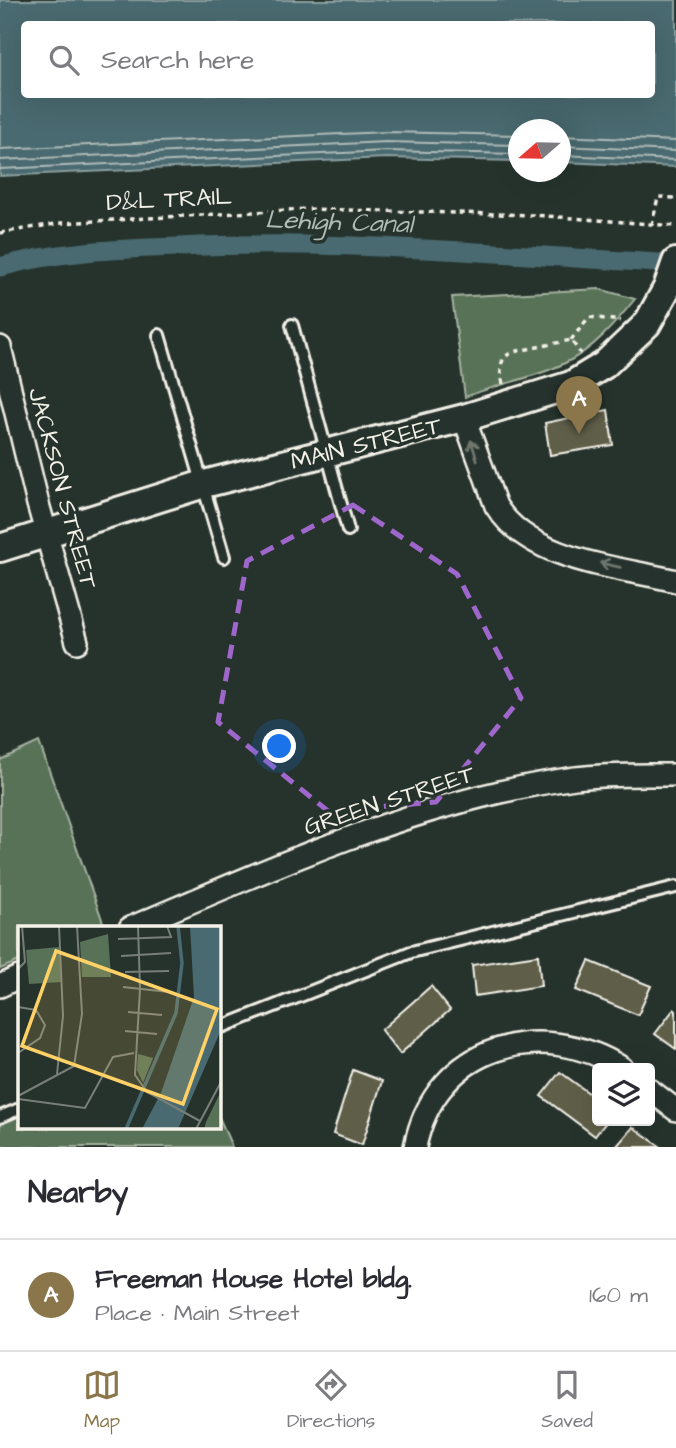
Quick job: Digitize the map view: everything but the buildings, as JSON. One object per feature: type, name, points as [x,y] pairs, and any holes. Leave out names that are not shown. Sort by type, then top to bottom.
[{"type":"street","name":"MAIN STREET","points":[[0,548],[46,531],[204,484],[464,418],[571,385],[594,372],[643,328],[667,288],[676,261]]},
{"type":"street","name":"JACKSON STREET","points":[[0,346],[77,642]]},
{"type":"street","points":[[464,418],[496,506],[503,518],[526,538],[555,551],[676,581]]},
{"type":"street","name":"GREEN STREET","points":[[135,926],[340,840],[508,790],[577,778],[676,775]]},
{"type":"street","points":[[0,986],[18,977]]},
{"type":"street","points":[[415,1147],[427,1113],[443,1089],[471,1062],[492,1050],[526,1042],[559,1043],[585,1049],[612,1063]]},
{"type":"street","points":[[655,1094],[676,1110]]},
{"type":"lane","points":[[292,325],[348,530]]},
{"type":"lane","points":[[159,335],[224,557]]},
{"type":"lane","points":[[220,1028],[411,952],[676,887]]},
{"type":"lane","points":[[0,1117],[18,1109]]},
{"type":"path","points":[[652,226],[658,197],[676,198]]},
{"type":"path","name":"D&L TRAIL","points":[[0,233],[61,223],[307,209],[533,215],[676,226]]},
{"type":"path","points":[[506,406],[500,367],[506,355],[571,340],[589,317],[622,321],[643,328]]},
{"type":"path","points":[[571,340],[594,372]]},
{"type":"highlighted area","points":[[353,505],[457,574],[521,698],[436,802],[328,811],[218,722],[247,561]]},
{"type":"green space","points":[[599,289],[635,299],[593,344],[574,358],[551,369],[465,397],[452,297]]},
{"type":"green space","points":[[39,742],[104,925],[18,926],[18,961],[0,969],[0,760]]},
{"type":"green space","points":[[18,1114],[18,1130],[220,1130],[220,1119],[232,1147],[0,1147],[0,1122]]},
{"type":"water","points":[[0,0],[676,0],[676,167],[571,162],[571,119],[508,119],[508,161],[386,158],[0,176]]},
{"type":"waterway","name":"Lehigh Canal","points":[[0,267],[44,257],[88,252],[241,245],[365,246],[676,264]]},
{"type":"place","name":"Freeman House Hotel bldg.","points":[[579,434]]}]
